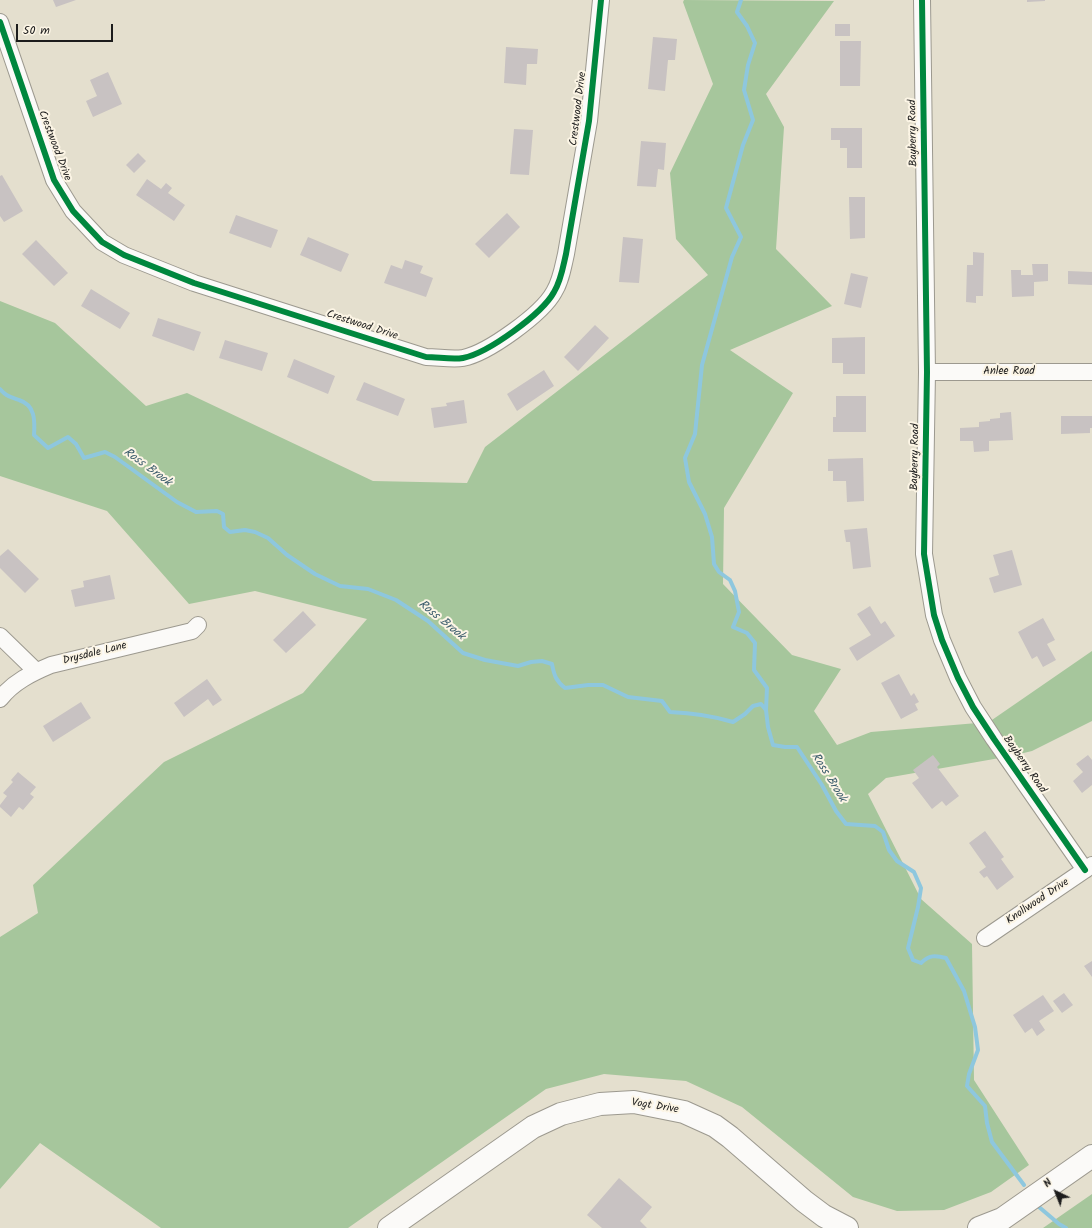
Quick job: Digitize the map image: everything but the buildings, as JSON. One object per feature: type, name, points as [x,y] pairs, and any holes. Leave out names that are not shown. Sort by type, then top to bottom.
[{"type":"street","name":"Crestwood Drive","points":[[0,22],[54,180],[73,211],[102,242],[124,255],[202,285],[426,357],[462,358],[476,354],[493,345],[525,322],[544,306],[554,293],[561,276],[589,121],[600,0]]},
{"type":"street","name":"Bayberry Road","points":[[922,0],[927,372],[924,554],[934,615],[942,640],[958,678],[973,707],[994,739],[1089,868]]},
{"type":"street","name":"Anlee Road","points":[[927,372],[1092,372]]},
{"type":"street","name":"Drysdale Lane","points":[[0,699],[19,681],[36,671],[51,665],[192,631],[198,625]]},
{"type":"street","points":[[0,636],[36,671]]},
{"type":"street","name":"Knollwood Drive","points":[[984,938],[1089,868]]},
{"type":"street","name":"Vogt Drive","points":[[389,1228],[533,1127],[561,1114],[600,1104],[634,1102],[684,1112],[715,1126],[730,1137],[804,1201],[824,1216],[847,1228]]},
{"type":"street","points":[[979,1228],[1002,1219],[1092,1156]]},
{"type":"green space","points":[[684,0],[834,1],[766,94],[784,127],[776,249],[832,306],[730,350],[793,393],[724,508],[723,584],[792,655],[841,669],[814,711],[837,745],[871,732],[989,722],[1092,651],[1092,721],[1032,751],[886,778],[868,794],[921,899],[972,944],[974,1080],[1029,1165],[991,1192],[944,1210],[897,1211],[853,1197],[742,1107],[686,1081],[604,1074],[546,1089],[348,1228],[161,1228],[40,1143],[0,1189],[0,937],[38,913],[33,885],[164,762],[303,693],[367,619],[255,591],[189,604],[107,511],[0,476],[0,301],[55,323],[146,406],[187,393],[373,481],[467,483],[485,447],[708,275],[676,239],[670,173],[713,84],[683,2]]},
{"type":"green space","points":[[1092,1194],[1092,1228],[1043,1228]]},
{"type":"waterway","points":[[741,0],[737,12],[747,26],[755,43],[748,65],[744,90],[753,120],[743,145],[726,208],[741,237],[732,257],[702,365],[695,434],[685,458],[689,482],[705,514],[712,537],[714,564],[719,572],[730,580],[735,591],[739,612],[733,627],[747,633],[755,643],[754,670],[767,688],[766,710]]},
{"type":"waterway","name":"Ross Brook","points":[[0,389],[6,395],[28,405],[33,414],[34,435],[48,448],[68,437],[76,444],[84,458],[105,452],[115,457],[177,502],[196,512],[217,511],[223,514],[224,527],[230,532],[245,530],[255,532],[268,538],[287,555],[315,574],[340,586],[368,589],[396,600],[428,621],[463,653],[485,660],[518,666],[531,662],[542,661],[552,664],[556,678],[565,688],[603,685],[628,697],[662,701],[670,712],[702,715],[733,722],[745,714],[753,706],[761,704],[766,710],[768,727],[773,745],[797,747],[822,785],[836,811],[846,824],[875,826],[883,832],[889,850],[897,861],[914,872],[921,888],[908,948],[913,960],[921,963],[932,956],[946,958],[964,991],[975,1027],[978,1050],[969,1074],[967,1086],[985,1106],[987,1123],[992,1142],[1024,1185]]},
{"type":"waterway","name":"Ross Brook","points":[[1039,1207],[1066,1228]]},
{"type":"cycle path","points":[[0,22],[54,180],[73,211],[102,242],[124,255],[194,283],[426,357],[459,359],[474,355],[486,349],[500,341],[527,321],[548,301],[562,274],[589,121],[601,0]]},
{"type":"cycle path","points":[[922,0],[927,372],[924,554],[934,615],[942,640],[958,678],[973,707],[1085,870]]}]
